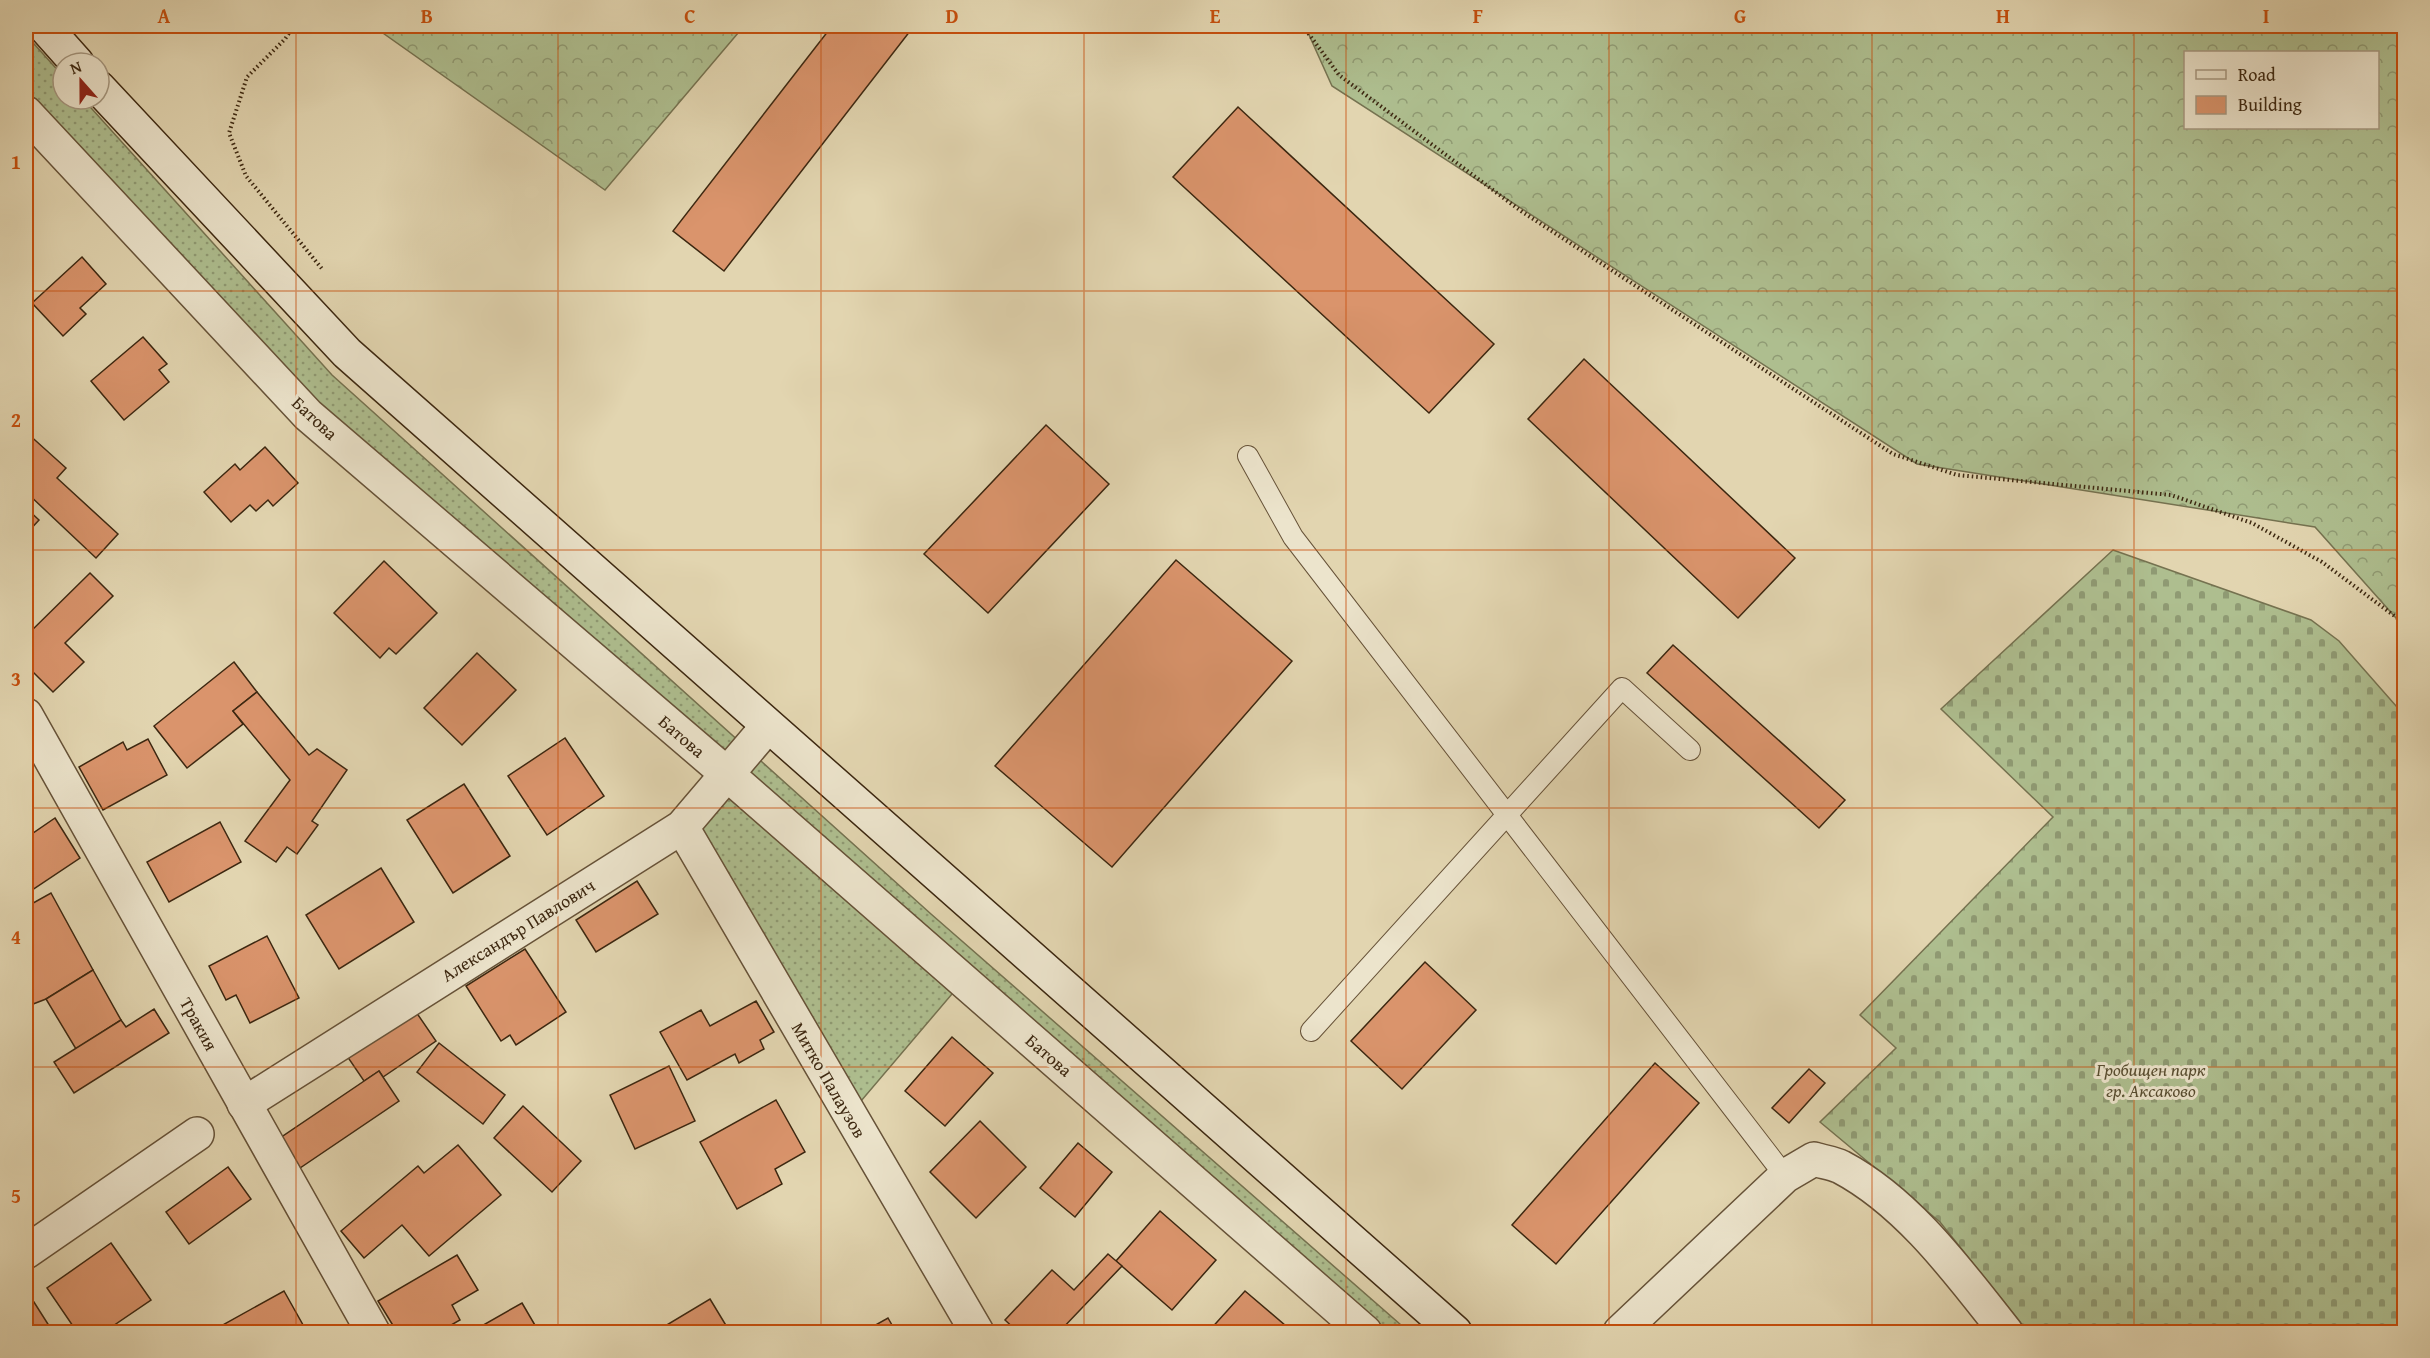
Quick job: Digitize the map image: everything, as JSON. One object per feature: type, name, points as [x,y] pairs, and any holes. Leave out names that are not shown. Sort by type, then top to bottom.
[{"type":"street","points":[[44,26],[66,51]]},
{"type":"street","points":[[111,101],[347,353],[767,727],[1455,1332]]},
{"type":"street","name":"Батова","points":[[26,113],[309,415],[727,774],[1365,1332]]},
{"type":"street","name":"Тракия","points":[[26,716],[373,1332]]},
{"type":"street","name":"Александър Павлович","points":[[244,1104],[682,827],[767,727]]},
{"type":"street","name":"Митко Палаузов","points":[[682,827],[977,1332]]},
{"type":"street","points":[[26,1252],[197,1134]]},
{"type":"street","points":[[1620,1332],[1785,1176],[1814,1160],[1839,1166],[1876,1189],[1940,1249],[2006,1332]]},
{"type":"lane","points":[[1248,456],[1293,537],[1785,1176]]},
{"type":"lane","points":[[1311,1032],[1622,688],[1690,750]]},
{"type":"path","points":[[294,26],[285,39],[247,77],[229,133],[246,176],[324,272]]},
{"type":"path","points":[[1303,26],[1339,75],[1521,211],[1893,454],[1957,475],[2171,495],[2253,523],[2322,562],[2404,623]]},
{"type":"green space","points":[[373,26],[744,26],[605,190]]},
{"type":"green space","points":[[1305,26],[2404,26],[2404,627],[2315,527],[1917,464],[1332,86]]},
{"type":"green space","points":[[26,35],[51,63],[51,111],[94,111],[332,375],[931,914],[1409,1332],[1365,1332],[963,981],[850,1114],[682,827],[726,774],[308,415],[26,113]]},
{"type":"green space","name":"Гробищен парк гр. Аксаково","points":[[2113,550],[2311,620],[2339,641],[2404,715],[2404,1332],[2028,1332],[1940,1222],[1820,1122],[1896,1048],[1860,1015],[2053,817],[1941,709]]},
{"type":"building","points":[[832,26],[914,26],[724,271],[673,231]]},
{"type":"building","points":[[1238,107],[1494,344],[1429,413],[1173,177]]},
{"type":"building","points":[[82,257],[106,284],[80,308],[86,314],[63,336],[32,303]]},
{"type":"building","points":[[143,337],[167,364],[159,370],[169,382],[124,420],[91,381]]},
{"type":"building","points":[[1584,359],[1795,558],[1738,618],[1528,419]]},
{"type":"building","points":[[1046,425],[1109,484],[988,613],[924,554]]},
{"type":"building","points":[[26,432],[66,468],[57,478],[118,534],[96,558],[26,492]]},
{"type":"building","points":[[265,447],[298,483],[273,506],[268,500],[256,511],[250,505],[231,522],[204,492],[235,464],[240,470]]},
{"type":"building","points":[[26,508],[39,520],[26,534]]},
{"type":"building","points":[[1176,560],[1292,661],[1112,867],[995,766]]},
{"type":"building","points":[[384,561],[437,613],[396,654],[389,648],[380,658],[334,613]]},
{"type":"building","points":[[90,573],[113,596],[65,643],[84,662],[53,692],[26,665],[26,636]]},
{"type":"building","points":[[1673,645],[1845,800],[1819,828],[1647,673]]},
{"type":"building","points":[[477,653],[516,690],[462,745],[424,708]]},
{"type":"building","points":[[234,662],[257,692],[233,711],[243,724],[187,768],[154,726]]},
{"type":"building","points":[[257,692],[309,755],[317,749],[347,770],[312,821],[318,825],[297,854],[287,847],[276,862],[245,841],[290,780],[233,711]]},
{"type":"building","points":[[565,738],[604,796],[547,835],[508,776]]},
{"type":"building","points":[[148,739],[167,775],[103,810],[79,767],[123,742],[127,750]]},
{"type":"building","points":[[464,784],[510,856],[453,893],[407,820]]},
{"type":"building","points":[[55,818],[80,858],[26,894],[26,838]]},
{"type":"building","points":[[220,822],[241,862],[169,902],[147,862]]},
{"type":"building","points":[[381,868],[414,922],[339,969],[306,915]]},
{"type":"building","points":[[637,881],[658,914],[596,952],[576,920]]},
{"type":"building","points":[[51,893],[93,970],[46,999],[28,1006],[26,1002],[26,907]]},
{"type":"building","points":[[267,936],[299,998],[250,1023],[236,995],[226,1000],[209,966]]},
{"type":"building","points":[[525,949],[566,1012],[516,1045],[510,1035],[501,1041],[466,986]]},
{"type":"building","points":[[1425,962],[1476,1010],[1402,1089],[1351,1041]]},
{"type":"building","points":[[93,970],[121,1020],[76,1049],[46,999]]},
{"type":"building","points":[[756,1001],[774,1032],[760,1040],[764,1049],[739,1063],[735,1054],[687,1080],[660,1032],[701,1010],[710,1026]]},
{"type":"building","points":[[154,1009],[169,1033],[74,1093],[54,1062],[121,1020],[126,1027]]},
{"type":"building","points":[[414,1009],[436,1041],[383,1077],[379,1071],[364,1081],[347,1056]]},
{"type":"building","points":[[952,1037],[993,1073],[945,1126],[905,1091]]},
{"type":"building","points":[[439,1043],[505,1095],[483,1124],[417,1072]]},
{"type":"building","points":[[1655,1063],[1699,1103],[1556,1264],[1512,1225]]},
{"type":"building","points":[[669,1066],[695,1121],[635,1149],[610,1095]]},
{"type":"building","points":[[1809,1069],[1825,1083],[1789,1123],[1772,1108]]},
{"type":"building","points":[[379,1071],[399,1101],[300,1168],[280,1138]]},
{"type":"building","points":[[776,1100],[805,1152],[775,1169],[782,1184],[737,1209],[700,1142]]},
{"type":"building","points":[[523,1106],[581,1161],[552,1192],[494,1138]]},
{"type":"building","points":[[980,1121],[1026,1167],[976,1218],[930,1172]]},
{"type":"building","points":[[1078,1143],[1112,1172],[1075,1217],[1040,1188]]},
{"type":"building","points":[[458,1145],[501,1195],[429,1256],[402,1225],[364,1258],[341,1231],[418,1166],[424,1173]]},
{"type":"building","points":[[228,1167],[251,1199],[189,1244],[166,1212]]},
{"type":"building","points":[[1160,1211],[1216,1260],[1172,1310],[1116,1261]]},
{"type":"building","points":[[111,1243],[151,1300],[104,1332],[77,1332],[47,1288]]},
{"type":"building","points":[[1108,1254],[1122,1266],[1059,1332],[1018,1332],[1005,1320],[1052,1270],[1074,1290]]},
{"type":"building","points":[[457,1255],[478,1290],[452,1305],[460,1320],[439,1332],[397,1332],[378,1301]]},
{"type":"building","points":[[284,1291],[307,1332],[221,1332],[219,1327]]},
{"type":"building","points":[[1245,1291],[1293,1332],[1208,1332]]},
{"type":"building","points":[[32,1299],[53,1332],[26,1332],[26,1303]]},
{"type":"building","points":[[710,1299],[730,1332],[655,1332]]},
{"type":"building","points":[[522,1303],[539,1332],[471,1332]]},
{"type":"building","points":[[888,1318],[896,1332],[863,1332]]}]
